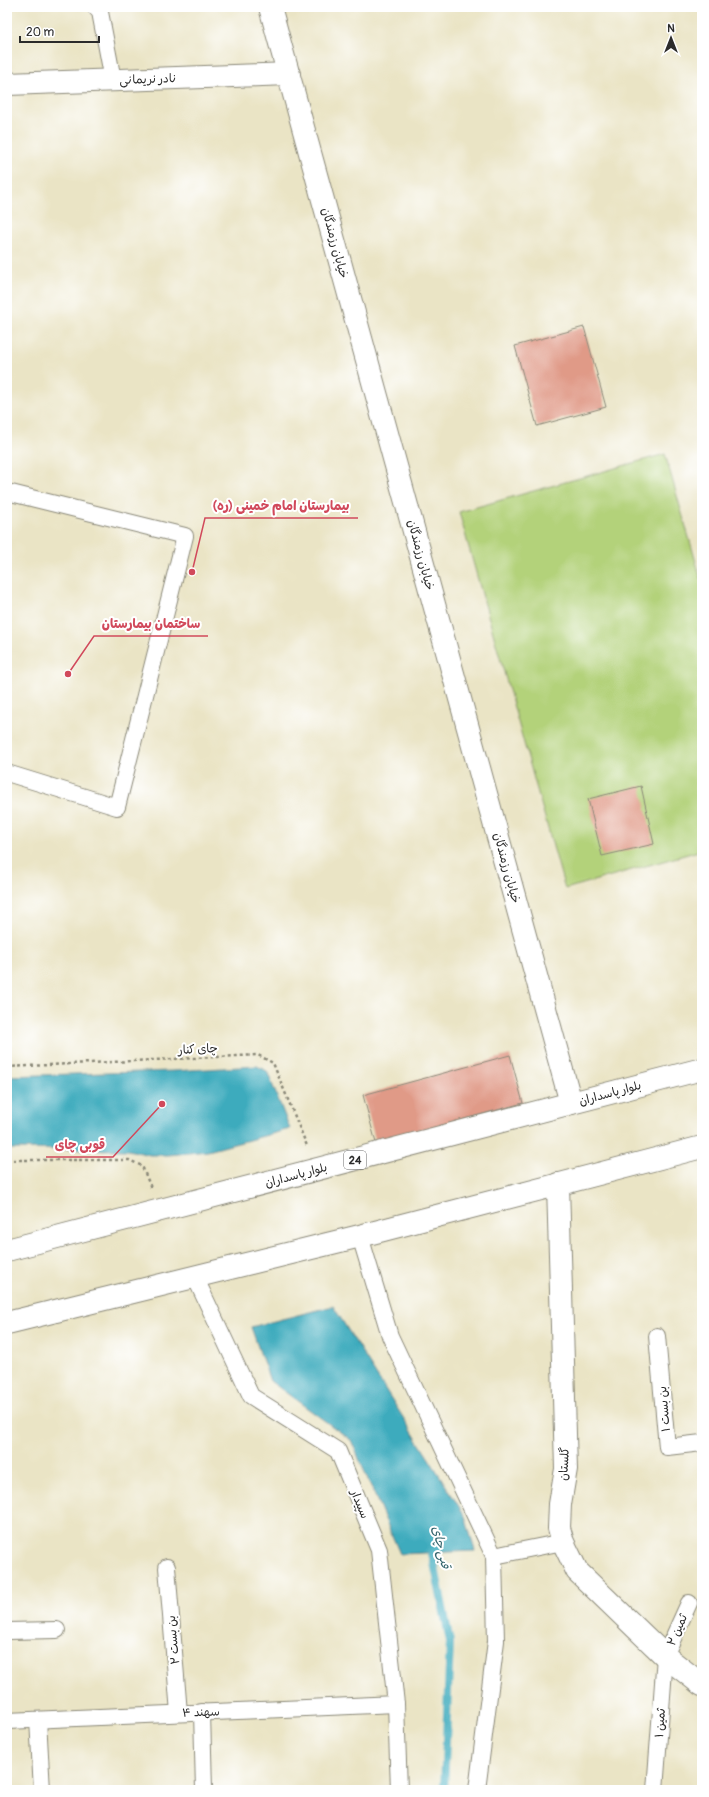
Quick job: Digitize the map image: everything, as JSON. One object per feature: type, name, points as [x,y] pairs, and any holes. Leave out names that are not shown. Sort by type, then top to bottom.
[{"type":"main road","name":"خیابان رزمندگان","points":[[270,7],[571,1103]]},
{"type":"main road","name":"نادر نریمانی","points":[[7,84],[289,74]]},
{"type":"main road","name":"بلوار پاسداران","points":[[7,1250],[702,1069]]},
{"type":"main road","points":[[7,1323],[360,1236],[702,1147]]},
{"type":"main road","name":"گلستان","points":[[558,1184],[566,1469],[560,1504],[560,1528],[563,1542],[577,1571],[665,1656],[702,1685]]},
{"type":"lane","points":[[95,7],[100,12],[113,80]]},
{"type":"lane","points":[[7,492],[185,536],[117,806],[7,773]]},
{"type":"lane","points":[[360,1236],[390,1336],[494,1556],[496,1641],[477,1790]]},
{"type":"lane","name":"سپیدار","points":[[195,1277],[251,1396],[338,1451],[379,1550],[396,1704],[399,1790]]},
{"type":"lane","name":"بن بست ۱","points":[[657,1336],[667,1447],[702,1443]]},
{"type":"lane","points":[[494,1556],[563,1542]]},
{"type":"lane","name":"بن بست ۲","points":[[167,1566],[179,1713]]},
{"type":"lane","name":"ثمین ۲","points":[[665,1656],[689,1603]]},
{"type":"lane","points":[[7,1631],[58,1630]]},
{"type":"lane","name":"ثمین ۱","points":[[655,1790],[665,1656]]},
{"type":"lane","name":"سهند ۴","points":[[7,1721],[396,1704]]},
{"type":"lane","points":[[202,1712],[204,1790]]},
{"type":"lane","points":[[38,1720],[42,1790]]},
{"type":"path","name":"چای کنار","points":[[7,1067],[258,1056],[273,1063],[317,1170]]},
{"type":"path","points":[[7,1160],[129,1160],[142,1166],[162,1210]]},
{"type":"green space","points":[[665,454],[702,583],[702,850],[565,889],[459,512]]},
{"type":"water","points":[[257,1066],[267,1071],[290,1129],[208,1151],[168,1155],[150,1155],[128,1150],[7,1149],[7,1076],[173,1071]]},
{"type":"water","points":[[333,1306],[465,1516],[475,1551],[400,1554],[351,1440],[270,1381],[251,1327]]},
{"type":"building","points":[[584,327],[606,407],[537,426],[515,346]]},
{"type":"building","points":[[641,786],[654,844],[602,856],[588,799]]},
{"type":"building","points":[[510,1055],[523,1103],[376,1143],[363,1095]]},
{"type":"waterway","name":"قبی چای","points":[[430,1543],[450,1642],[444,1790]]},
{"type":"place","name":"بیمارستان امام خمینی (ره)","points":[[192,572]]},
{"type":"place","name":"ساختمان بیمارستان","points":[[68,674]]},
{"type":"place","name":"قوبی چای","points":[[162,1104]]}]
